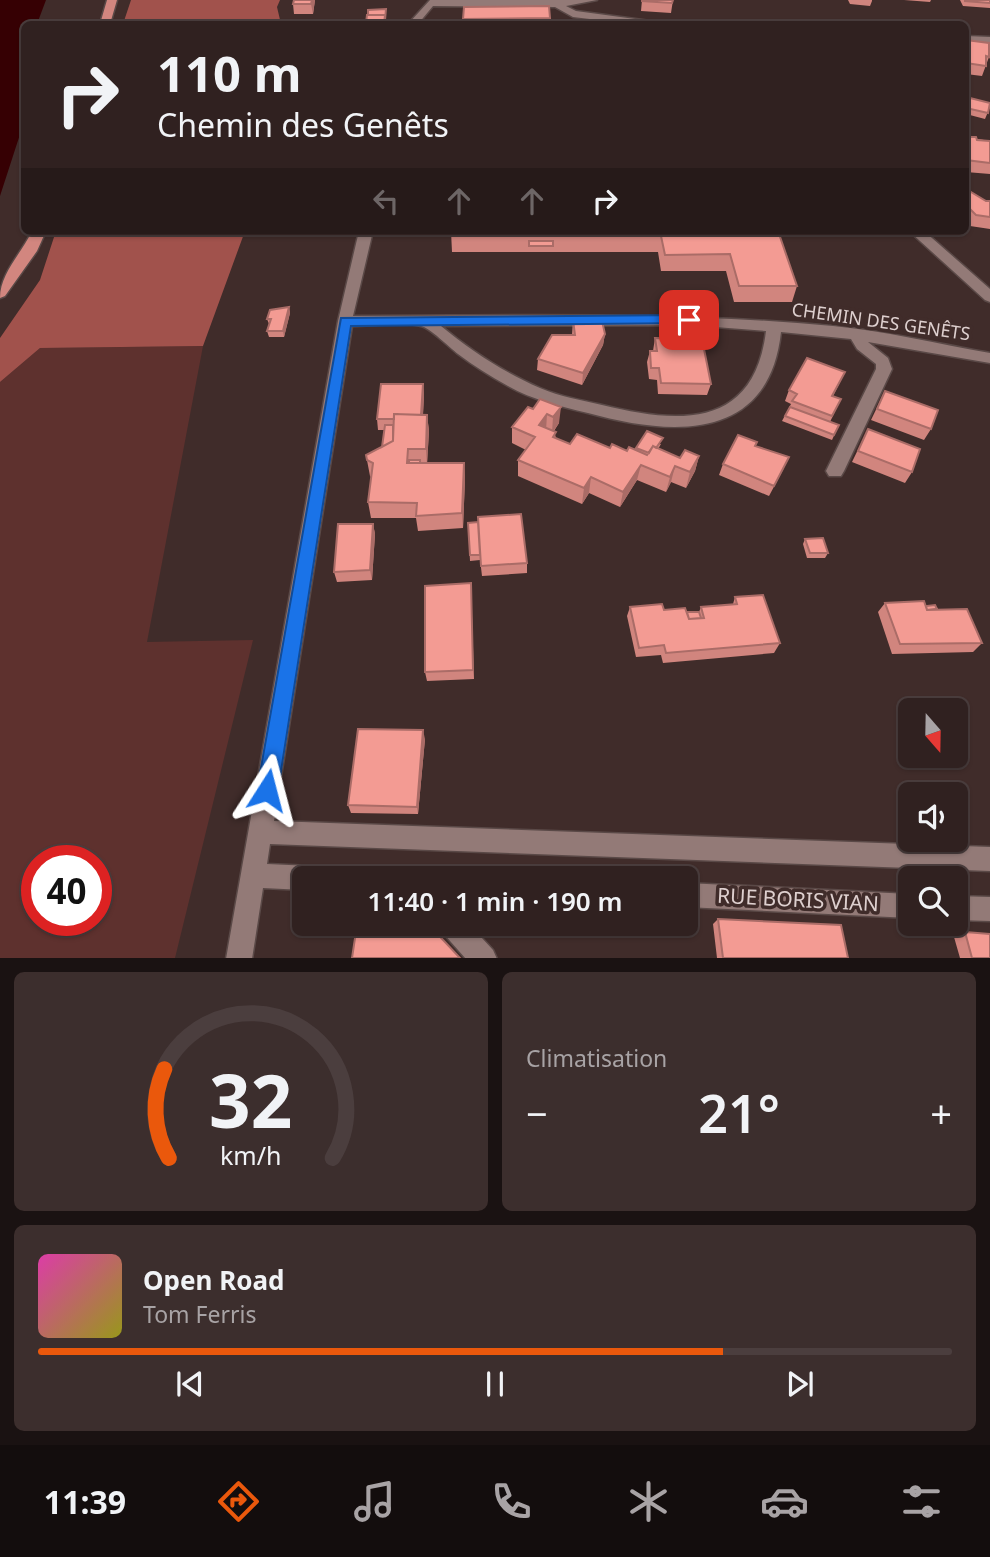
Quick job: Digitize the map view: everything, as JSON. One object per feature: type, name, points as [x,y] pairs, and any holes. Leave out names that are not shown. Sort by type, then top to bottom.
[{"type":"main road","points":[[106,21],[112,0]]},
{"type":"main road","points":[[0,293],[30,251],[37,235]]},
{"type":"street","points":[[415,21],[429,1],[557,4],[592,0]]},
{"type":"street","points":[[557,4],[573,14],[627,21]]},
{"type":"street","points":[[969,38],[990,40]]},
{"type":"street","points":[[239,958],[345,321],[365,235]]},
{"type":"street","points":[[920,235],[990,297]]},
{"type":"street","name":"CHEMIN DES GENÊTS","points":[[345,321],[689,320],[856,334],[990,358]]},
{"type":"street","points":[[427,321],[451,344],[539,395],[645,420],[700,420],[730,412],[753,393],[772,346],[774,326]]},
{"type":"street","points":[[835,471],[884,369],[883,362],[862,345],[856,334]]},
{"type":"street","points":[[260,832],[990,859]]},
{"type":"street","points":[[253,876],[292,877]]},
{"type":"street","name":"RUE BORIS VIAN","points":[[698,896],[898,905]]},
{"type":"street","points":[[968,908],[990,909]]},
{"type":"street","points":[[463,936],[484,958]]},
{"type":"shaded area","points":[[0,0],[46,0],[38,21],[21,21],[21,131],[0,196]]},
{"type":"shaded area","points":[[131,0],[280,0],[277,7],[280,21],[124,21]]},
{"type":"shaded area","points":[[55,235],[244,235],[203,346],[40,348],[0,382],[0,338],[40,280]]},
{"type":"shaded area","points":[[203,346],[147,642],[253,640],[175,958],[0,958],[0,382],[40,348]]},
{"type":"building","points":[[294,0],[312,0],[311,4],[293,4]]},
{"type":"building","points":[[642,0],[673,0],[672,3]]},
{"type":"building","points":[[990,0],[990,3],[965,1]]},
{"type":"building","points":[[549,6],[550,18],[463,19],[464,7]]},
{"type":"building","points":[[386,9],[385,20],[385,15],[368,15],[368,10]]},
{"type":"building","points":[[367,15],[385,15],[384,21],[366,21]]},
{"type":"building","points":[[969,40],[989,43],[986,66],[969,63]]},
{"type":"building","points":[[969,98],[990,103],[988,113],[969,109]]},
{"type":"building","points":[[969,137],[990,141],[990,163],[969,160]]},
{"type":"building","points":[[969,191],[990,201],[990,217],[976,215],[969,208]]},
{"type":"building","points":[[779,235],[797,286],[739,286],[730,254],[665,255],[661,236]]},
{"type":"building","points":[[529,241],[553,241],[553,246],[529,246]]},
{"type":"building","points":[[289,307],[283,331],[267,331],[271,319],[267,319],[270,310]]},
{"type":"building","points":[[573,320],[602,321],[605,334],[583,373],[538,359],[552,335],[575,335]]},
{"type":"building","points":[[655,338],[702,339],[711,384],[661,383],[659,368],[651,368],[650,351],[657,351]]},
{"type":"building","points":[[807,358],[845,372],[832,396],[841,399],[832,416],[792,401],[797,394],[789,390]]},
{"type":"building","points":[[381,384],[423,384],[421,415],[394,414],[394,419],[377,419]]},
{"type":"building","points":[[885,391],[938,410],[931,429],[877,409]]},
{"type":"building","points":[[540,399],[561,407],[553,417],[547,414],[539,425],[556,432],[553,437],[570,444],[577,434],[610,448],[612,444],[627,451],[629,447],[647,455],[653,446],[680,458],[685,450],[699,456],[690,472],[675,466],[670,477],[641,465],[623,492],[591,477],[584,488],[518,460],[535,437],[512,427],[528,407],[533,409]]},
{"type":"building","points":[[790,407],[839,425],[834,435],[785,416]]},
{"type":"building","points":[[394,414],[427,415],[426,449],[408,449],[407,463],[464,463],[462,513],[416,516],[417,503],[368,502],[373,463],[367,460],[366,455],[393,441]]},
{"type":"building","points":[[385,425],[393,425],[393,441],[382,447]]},
{"type":"building","points":[[868,429],[920,449],[912,472],[858,451]]},
{"type":"building","points":[[647,431],[663,438],[649,453],[636,448]]},
{"type":"building","points":[[738,435],[757,442],[755,446],[789,457],[774,486],[723,464]]},
{"type":"building","points":[[409,460],[420,460],[420,463],[409,463]]},
{"type":"building","points":[[521,514],[527,563],[481,566],[478,517]]},
{"type":"building","points":[[478,522],[480,555],[470,555],[468,523]]},
{"type":"building","points":[[338,524],[373,524],[370,570],[334,572]]},
{"type":"building","points":[[823,538],[828,553],[810,553],[805,539]]},
{"type":"building","points":[[471,583],[473,670],[425,672],[425,586]]},
{"type":"building","points":[[763,595],[780,643],[666,653],[664,645],[639,648],[630,607],[662,604],[664,610],[685,608],[689,619],[704,618],[701,607],[737,604],[735,597]]},
{"type":"building","points":[[924,601],[927,610],[967,609],[982,643],[900,644],[885,603]]},
{"type":"building","points":[[935,605],[937,609],[927,610],[926,606]]},
{"type":"building","points":[[687,612],[699,612],[701,618],[689,619]]},
{"type":"building","points":[[358,729],[423,730],[417,807],[348,805]]},
{"type":"building","points":[[718,919],[841,925],[848,958],[723,958]]},
{"type":"building","points":[[968,932],[990,934],[990,958],[972,958],[966,936]]},
{"type":"building","points":[[355,936],[439,936],[460,958],[352,958]]},
{"type":"route","points":[[267,790],[345,321],[689,320]]}]
